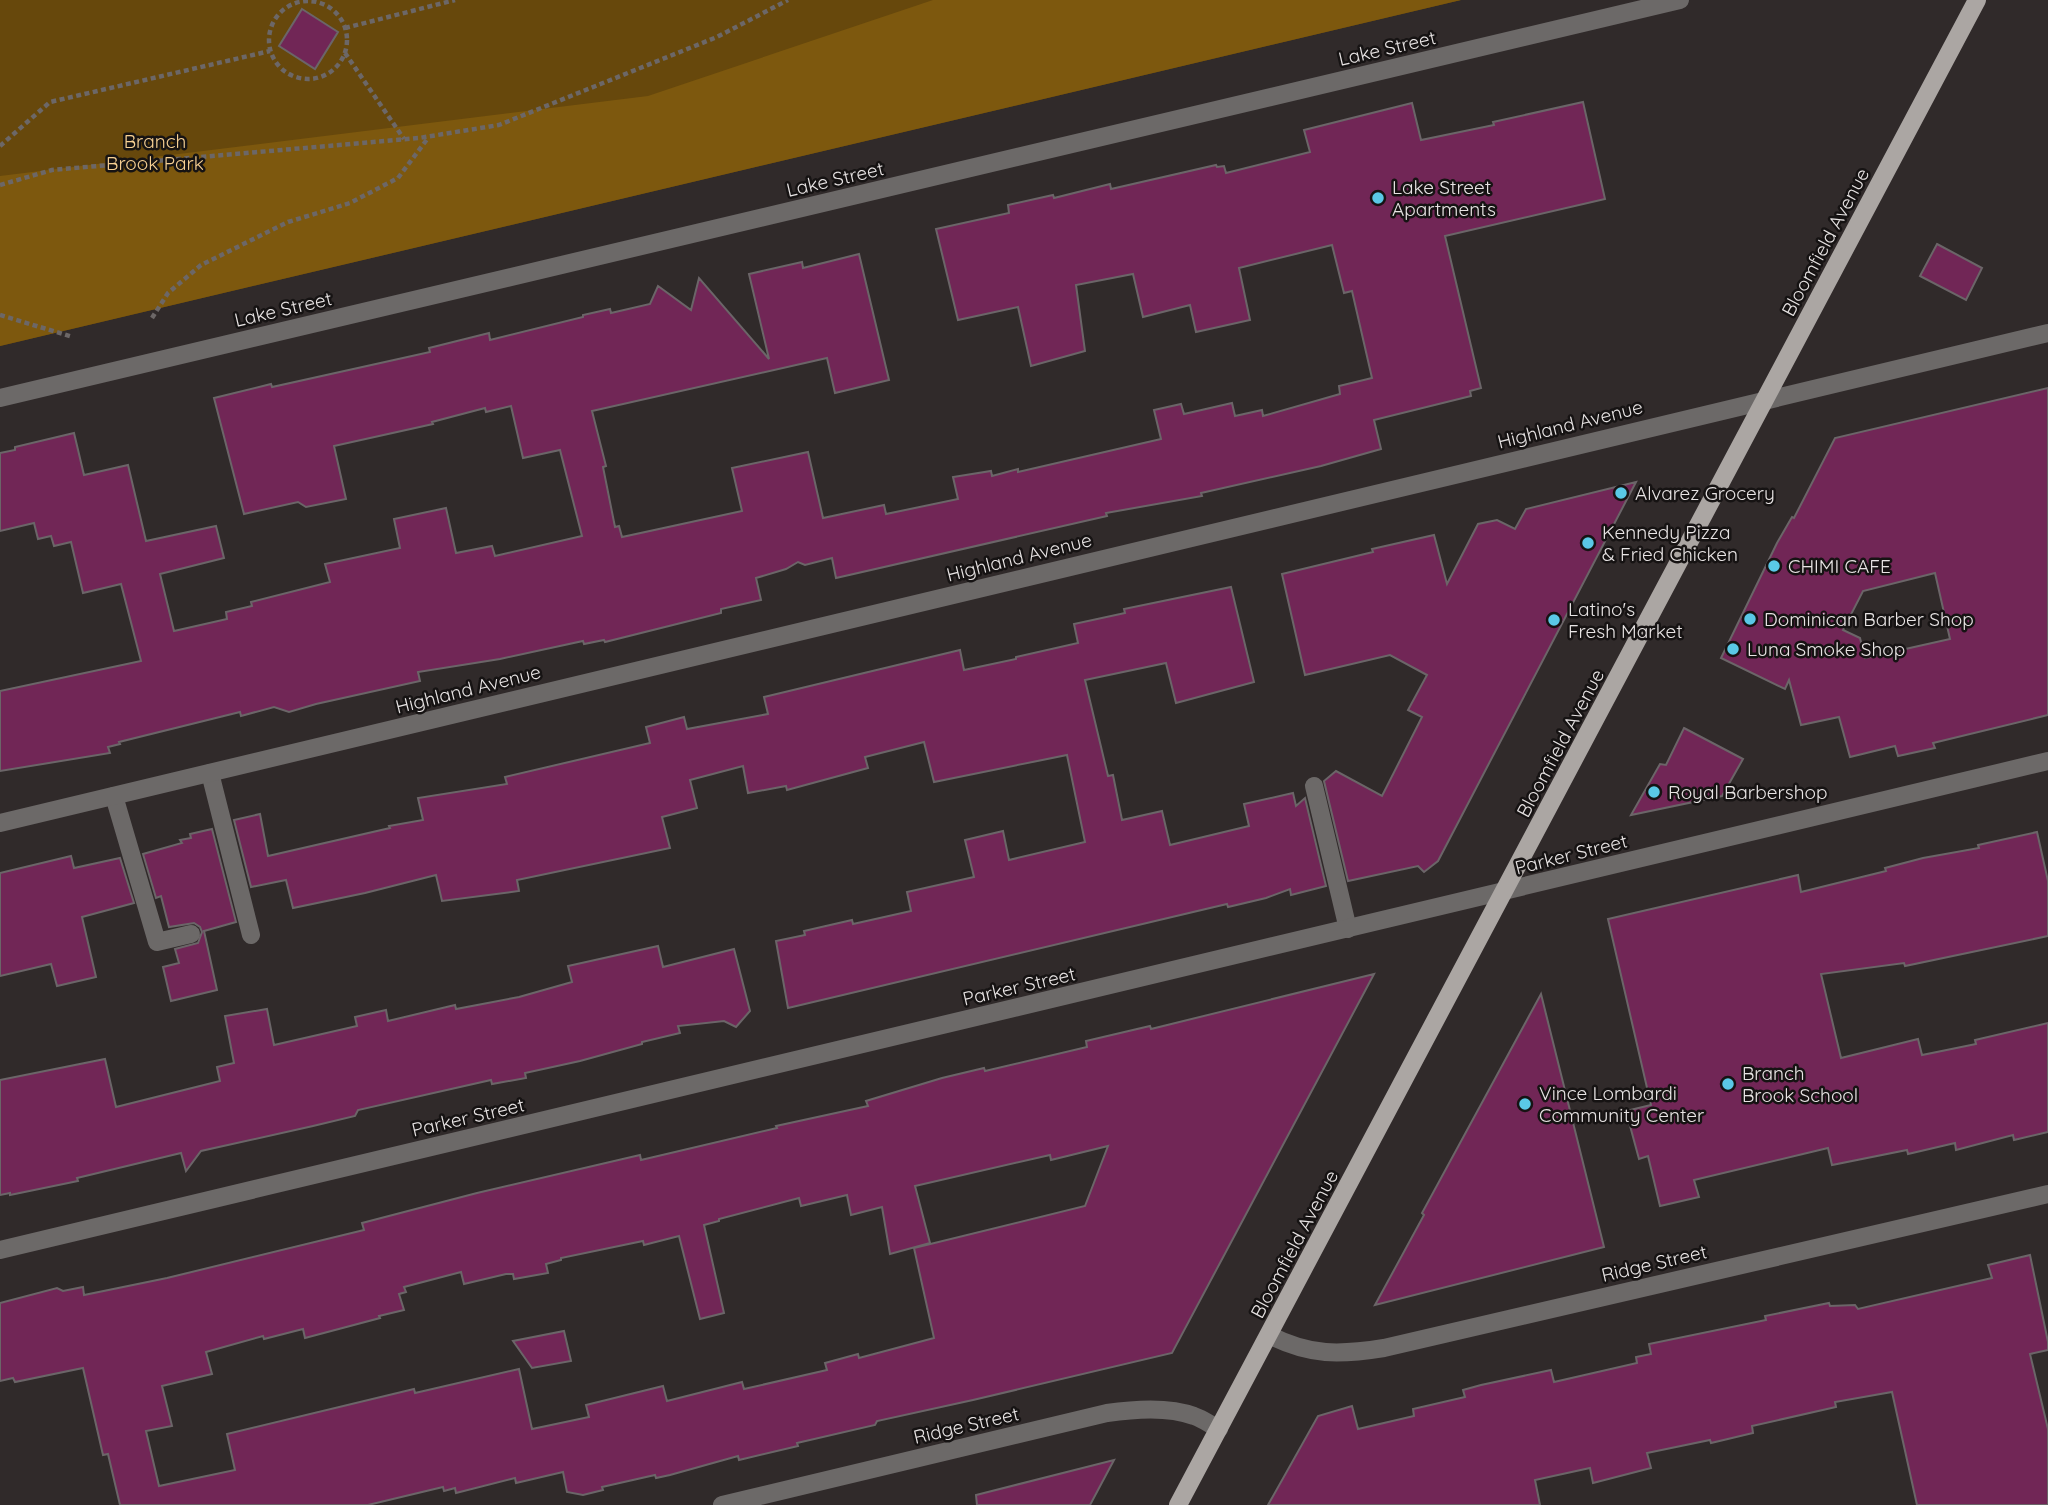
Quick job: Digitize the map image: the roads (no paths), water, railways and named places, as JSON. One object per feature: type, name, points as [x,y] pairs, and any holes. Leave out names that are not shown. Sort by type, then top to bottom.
[{"type":"main road","name":"Bloomfield Avenue","points":[[1178,1505],[1977,0]]},
{"type":"street","name":"Lake Street","points":[[0,398],[1680,0]]},
{"type":"street","name":"Highland Avenue","points":[[0,823],[2048,332]]},
{"type":"street","name":"Parker Street","points":[[0,1250],[2048,761]]},
{"type":"street","points":[[210,773],[251,935]]},
{"type":"street","points":[[1314,786],[1349,929]]},
{"type":"street","points":[[114,796],[157,942],[191,934]]},
{"type":"street","name":"Ridge Street","points":[[1269,1335],[1289,1346],[1311,1352],[1335,1353],[1384,1348],[2048,1194]]},
{"type":"street","name":"Ridge Street","points":[[722,1505],[1107,1413],[1128,1410],[1173,1412],[1195,1416],[1219,1429]]},
{"type":"place","name":"Lake Street Apartments","points":[[1378,198]]},
{"type":"place","name":"Alvarez Grocery","points":[[1621,493]]},
{"type":"place","name":"Kennedy Pizza & Fried Chicken","points":[[1588,543]]},
{"type":"place","name":"CHIMI CAFE","points":[[1774,566]]},
{"type":"place","name":"Dominican Barber Shop","points":[[1750,619]]},
{"type":"place","name":"Latino's Fresh Market","points":[[1554,620]]},
{"type":"place","name":"Luna Smoke Shop","points":[[1733,649]]},
{"type":"place","name":"Royal Barbershop","points":[[1654,792]]},
{"type":"place","name":"Branch Brook School","points":[[1728,1084]]},
{"type":"place","name":"Vince Lombardi Community Center","points":[[1525,1104]]},
{"type":"park label","name":"Branch Brook Park","points":[[155,152]]}]
